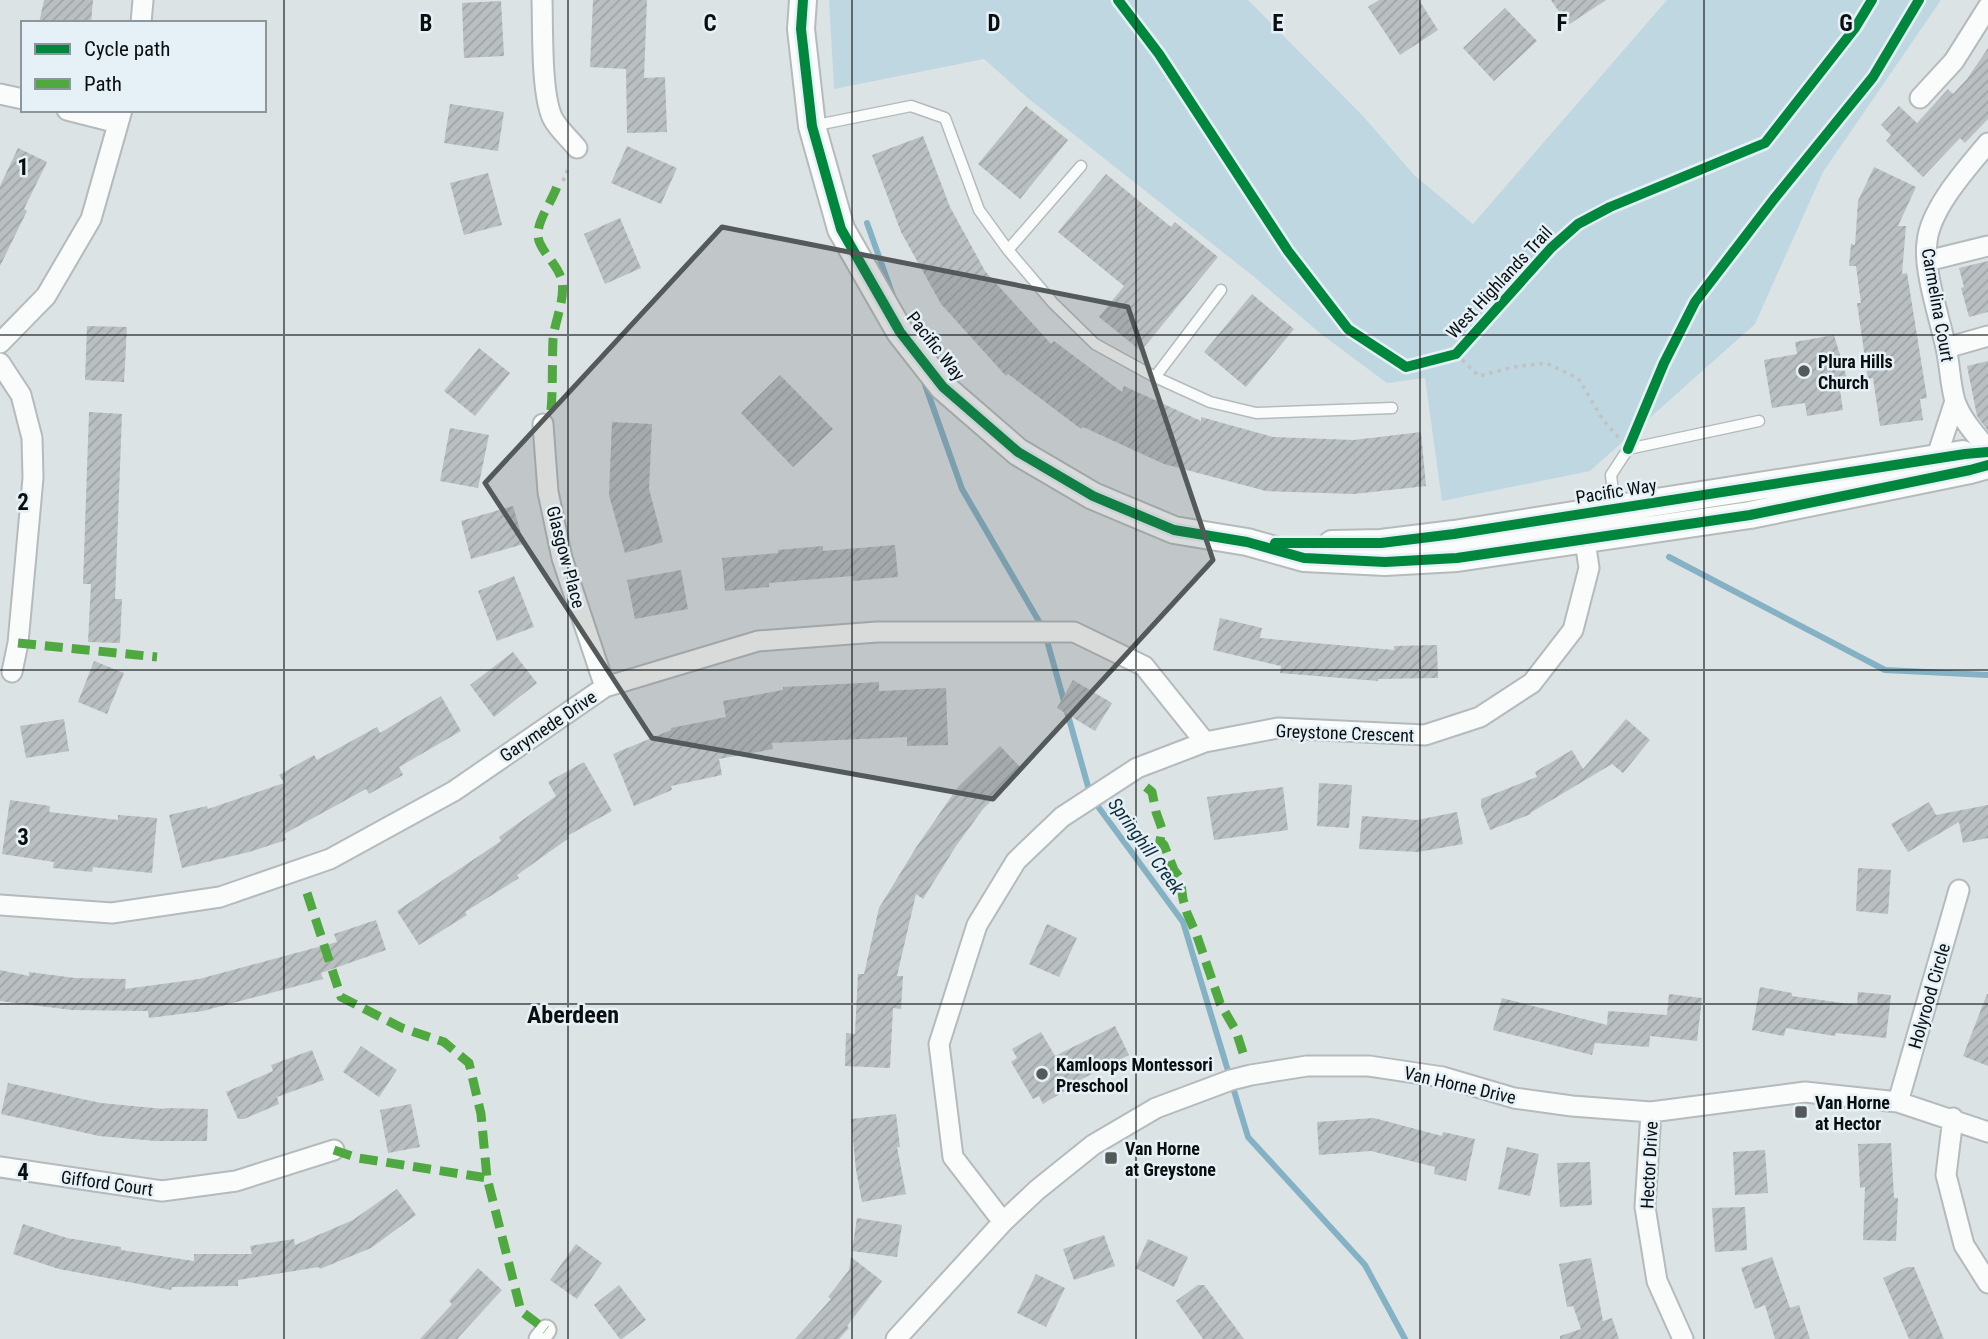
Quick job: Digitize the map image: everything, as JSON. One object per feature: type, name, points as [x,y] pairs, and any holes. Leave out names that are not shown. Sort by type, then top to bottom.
[{"type":"main road","name":"Pacific Way","points":[[803,0],[801,29],[811,126],[841,229],[900,332],[943,387],[1018,452],[1093,496],[1174,530],[1247,542],[1304,558],[1385,562],[1457,558],[1749,515],[1988,465]]},
{"type":"main road","name":"Pacific Way","points":[[1247,542],[1381,543],[1988,451]]},
{"type":"street","points":[[141,21],[143,0]]},
{"type":"street","points":[[542,0],[545,85],[552,118],[576,148]]},
{"type":"street","points":[[1920,98],[1954,61],[1988,7]]},
{"type":"street","points":[[0,94],[21,99]]},
{"type":"street","points":[[0,343],[46,296],[91,219],[120,117],[82,112]]},
{"type":"street","name":"Carmelina Court","points":[[1988,143],[1952,186],[1927,241],[1927,261],[1955,401],[1967,424],[1988,451]]},
{"type":"street","points":[[1927,261],[1988,246]]},
{"type":"street","points":[[1946,348],[1988,336]]},
{"type":"street","points":[[0,363],[21,395],[32,438],[33,478],[18,643],[12,672]]},
{"type":"street","name":"Carmelina Court","points":[[1936,459],[1955,401]]},
{"type":"street","name":"Glasgow Place","points":[[543,424],[548,492],[562,558],[605,687]]},
{"type":"street","name":"Greystone Crescent","points":[[1003,1222],[953,1157],[939,1044],[977,925],[1016,861],[1062,817],[1137,768],[1205,742],[1278,728],[1425,735],[1480,717],[1532,682],[1573,631],[1589,568],[1582,514]]},
{"type":"street","name":"Garymede Drive","points":[[0,905],[112,913],[220,897],[330,859],[454,790],[605,687],[758,641],[877,632],[1074,632],[1144,666],[1205,742]]},
{"type":"street","name":"Holyrood Circle","points":[[1898,1102],[1959,890]]},
{"type":"street","name":"Van Horne Drive","points":[[897,1339],[1003,1222],[1037,1190],[1093,1145],[1156,1108],[1251,1075],[1307,1066],[1369,1066],[1443,1077],[1514,1098],[1651,1112],[1805,1092],[1898,1102],[1953,1118],[1988,1132]]},
{"type":"street","name":"Hector Drive","points":[[1651,1112],[1644,1207],[1657,1281],[1683,1339]]},
{"type":"street","points":[[1953,1118],[1946,1175],[1964,1245],[1988,1283]]},
{"type":"street","name":"Gifford Court","points":[[0,1167],[162,1191],[236,1181],[334,1150]]},
{"type":"lane","points":[[811,126],[911,106],[945,118],[979,210],[1008,250],[1053,303],[1095,344],[1155,377],[1210,402],[1256,413],[1392,408]]},
{"type":"lane","points":[[1008,250],[1081,166]]},
{"type":"lane","points":[[1155,377],[1221,290]]},
{"type":"lane","points":[[1615,509],[1611,475],[1628,449],[1759,421]]},
{"type":"path","points":[[1456,354],[1479,376],[1513,367],[1546,363],[1578,378],[1603,420],[1628,449]]},
{"type":"highlighted area","points":[[722,227],[1128,307],[1213,560],[993,799],[652,738],[485,483]]},
{"type":"shaded area","points":[[829,0],[1248,0],[1363,116],[1414,175],[1473,224],[1667,0],[1941,0],[1823,172],[1755,324],[1590,471],[1442,501],[1425,378],[1387,383],[1321,334],[1253,276],[1029,99],[984,59],[834,89]]},
{"type":"building","points":[[44,0],[93,0],[91,21],[39,21]]},
{"type":"building","points":[[593,0],[647,0],[644,78],[665,77],[667,132],[627,133],[626,69],[590,67]]},
{"type":"building","points":[[1379,0],[1419,0],[1438,30],[1400,55],[1368,7]]},
{"type":"building","points":[[1551,0],[1606,0],[1568,25]]},
{"type":"building","points":[[501,1],[504,56],[464,58],[462,3]]},
{"type":"building","points":[[1505,8],[1537,41],[1494,81],[1463,48]]},
{"type":"building","points":[[1988,48],[1988,119],[1965,143],[1960,138],[1923,177],[1886,141],[1891,135],[1881,125],[1899,106],[1917,123],[1948,89],[1953,94]]},
{"type":"building","points":[[450,104],[504,112],[498,151],[444,143]]},
{"type":"building","points":[[1026,106],[1068,140],[1020,199],[978,164]]},
{"type":"building","points":[[923,136],[950,207],[985,271],[1051,344],[1054,341],[1122,392],[1124,386],[1201,421],[1201,417],[1273,437],[1354,440],[1421,432],[1426,486],[1354,494],[1266,491],[1164,464],[1083,427],[1081,429],[1008,374],[1006,376],[941,304],[901,232],[872,155]]},
{"type":"building","points":[[627,146],[677,168],[661,204],[611,183]]},
{"type":"building","points":[[18,148],[47,162],[0,266],[0,186]]},
{"type":"building","points":[[1874,167],[1916,187],[1898,226],[1906,226],[1902,274],[1907,273],[1927,398],[1920,399],[1923,420],[1880,426],[1873,378],[1868,379],[1857,303],[1861,303],[1856,266],[1849,266],[1851,244],[1855,245],[1858,201]]},
{"type":"building","points":[[488,173],[502,225],[464,235],[450,183]]},
{"type":"building","points":[[1106,174],[1171,227],[1175,222],[1218,257],[1141,351],[1099,317],[1124,286],[1058,232]]},
{"type":"building","points":[[620,218],[641,268],[605,284],[584,234]]},
{"type":"building","points":[[1988,261],[1988,312],[1969,317],[1959,268]]},
{"type":"building","points":[[1252,294],[1294,329],[1246,387],[1204,352]]},
{"type":"building","points":[[87,326],[127,327],[124,382],[85,380]]},
{"type":"building","name":"Plura Hills Church","points":[[1834,335],[1848,382],[1839,384],[1843,410],[1807,416],[1805,403],[1772,408],[1764,360],[1797,354],[1795,342]]},
{"type":"building","points":[[479,348],[510,373],[475,416],[444,391]]},
{"type":"building","points":[[1988,361],[1988,431],[1977,416],[1967,366]]},
{"type":"building","points":[[780,375],[833,429],[793,467],[741,413]]},
{"type":"building","points":[[89,412],[122,414],[115,599],[122,599],[120,643],[88,642],[91,584],[83,584]]},
{"type":"building","points":[[612,422],[652,424],[649,489],[663,542],[625,553],[609,495]]},
{"type":"building","points":[[450,428],[489,435],[478,488],[440,481]]},
{"type":"building","points":[[513,506],[524,544],[471,559],[461,521]]},
{"type":"building","points":[[895,545],[898,577],[853,581],[853,576],[769,583],[769,587],[725,591],[722,558],[823,546],[823,551]]},
{"type":"building","points":[[681,570],[688,609],[635,619],[627,580]]},
{"type":"building","points":[[514,576],[534,627],[497,641],[478,591]]},
{"type":"building","points":[[1220,618],[1262,628],[1260,638],[1394,650],[1394,646],[1437,645],[1438,678],[1378,681],[1280,673],[1281,666],[1213,650]]},
{"type":"building","points":[[513,652],[537,683],[494,717],[470,685]]},
{"type":"building","points":[[94,661],[124,673],[107,714],[78,702]]},
{"type":"building","points":[[1073,680],[1112,703],[1095,731],[1057,708]]},
{"type":"building","points":[[879,682],[879,691],[946,688],[948,745],[907,746],[907,737],[772,743],[773,749],[719,759],[722,775],[671,786],[672,790],[634,806],[613,754],[671,728],[726,717],[723,701],[783,690],[783,687]]},
{"type":"building","points":[[441,696],[461,731],[399,767],[403,775],[369,794],[366,789],[284,834],[286,840],[182,868],[169,815],[207,806],[208,809],[284,783],[279,775],[314,755],[317,760],[377,727],[380,733]]},
{"type":"building","points":[[64,719],[69,751],[26,758],[20,726]]},
{"type":"building","points":[[1626,719],[1650,740],[1623,773],[1612,764],[1531,814],[1490,830],[1481,799],[1537,777],[1535,772],[1572,750],[1583,769]]},
{"type":"building","points":[[1000,746],[1023,770],[983,809],[923,899],[916,894],[897,976],[903,976],[901,1009],[893,1008],[890,1068],[845,1066],[846,1033],[855,1034],[858,974],[864,974],[879,908],[958,787]]},
{"type":"building","points":[[584,762],[612,811],[567,836],[569,838],[517,875],[519,878],[419,945],[397,911],[501,841],[499,837],[556,796],[548,782]]},
{"type":"building","points":[[1319,783],[1352,785],[1349,828],[1317,826]]},
{"type":"building","points":[[1283,787],[1288,830],[1214,840],[1207,797]]},
{"type":"building","points":[[10,800],[50,806],[49,812],[118,820],[118,815],[157,818],[152,873],[93,867],[92,872],[53,868],[54,862],[2,854]]},
{"type":"building","points":[[1929,802],[1936,815],[1988,805],[1988,838],[1963,843],[1959,822],[1908,852],[1891,824]]},
{"type":"building","points":[[1457,812],[1463,844],[1418,852],[1359,849],[1362,816],[1417,820]]},
{"type":"building","points":[[1858,868],[1891,870],[1888,914],[1856,911]]},
{"type":"building","points":[[376,920],[386,950],[321,973],[323,979],[203,1011],[149,1018],[148,1011],[72,1010],[0,1001],[0,970],[29,976],[29,972],[75,978],[126,979],[125,989],[199,979],[337,942],[334,934]]},
{"type":"building","points":[[1047,924],[1077,938],[1059,977],[1029,964]]},
{"type":"building","points":[[1760,987],[1792,993],[1792,996],[1857,1005],[1858,992],[1891,995],[1886,1038],[1836,1033],[1835,1036],[1786,1028],[1784,1036],[1752,1030]]},
{"type":"building","points":[[1669,994],[1702,998],[1697,1041],[1650,1036],[1649,1047],[1595,1043],[1592,1055],[1493,1030],[1502,998],[1607,1025],[1608,1011],[1667,1015]]},
{"type":"building","points":[[1988,994],[1988,1066],[1963,1056]]},
{"type":"building","points":[[1115,1026],[1129,1055],[1072,1084],[1073,1086],[1043,1104],[1039,1096],[1033,1099],[1011,1062],[1017,1058],[1012,1049],[1041,1032],[1055,1056]]},
{"type":"building","points":[[361,1046],[397,1070],[379,1097],[343,1072]]},
{"type":"building","points":[[312,1050],[324,1080],[277,1097],[279,1104],[238,1119],[226,1092],[273,1071],[271,1065]]},
{"type":"building","points":[[8,1083],[101,1103],[164,1109],[208,1109],[207,1141],[156,1141],[99,1136],[1,1114]]},
{"type":"building","points":[[411,1104],[420,1147],[388,1153],[380,1110]]},
{"type":"building","points":[[896,1114],[900,1147],[897,1147],[906,1194],[862,1202],[851,1119]]},
{"type":"building","points":[[1374,1118],[1442,1136],[1443,1132],[1475,1139],[1466,1181],[1434,1174],[1435,1167],[1371,1151],[1319,1155],[1317,1122]]},
{"type":"building","points":[[1891,1143],[1894,1198],[1898,1198],[1896,1241],[1863,1240],[1865,1187],[1860,1188],[1858,1144]]},
{"type":"building","points":[[1507,1147],[1539,1154],[1530,1196],[1498,1189]]},
{"type":"building","points":[[1765,1150],[1768,1193],[1735,1195],[1733,1152]]},
{"type":"building","points":[[1590,1162],[1592,1205],[1560,1207],[1557,1163]]},
{"type":"building","points":[[397,1189],[416,1215],[371,1248],[320,1269],[319,1267],[238,1280],[238,1286],[172,1287],[171,1290],[59,1269],[13,1254],[23,1224],[67,1238],[121,1247],[121,1250],[194,1261],[194,1254],[252,1254],[250,1246],[294,1239],[295,1245],[353,1220]]},
{"type":"building","points":[[1745,1207],[1747,1250],[1715,1252],[1712,1208]]},
{"type":"building","points":[[857,1218],[902,1225],[897,1257],[852,1251]]},
{"type":"building","points":[[1104,1235],[1115,1266],[1074,1280],[1063,1249]]},
{"type":"building","points":[[1148,1239],[1188,1257],[1174,1287],[1135,1268]]},
{"type":"building","points":[[576,1244],[602,1263],[577,1299],[550,1280]]},
{"type":"building","points":[[851,1257],[882,1281],[839,1339],[795,1339],[831,1299],[828,1297],[849,1270]]},
{"type":"building","points":[[1772,1257],[1790,1308],[1799,1305],[1810,1339],[1775,1339],[1765,1305],[1755,1309],[1741,1268]]},
{"type":"building","points":[[1591,1258],[1603,1321],[1612,1318],[1619,1339],[1560,1339],[1560,1336],[1581,1329],[1573,1306],[1567,1307],[1559,1264]]},
{"type":"building","points":[[1907,1267],[1914,1267],[1944,1339],[1909,1339],[1883,1278]]},
{"type":"building","points":[[478,1268],[502,1290],[457,1339],[420,1339],[452,1304],[449,1301]]},
{"type":"building","points":[[1036,1274],[1065,1288],[1046,1327],[1017,1313]]},
{"type":"building","points":[[619,1285],[646,1320],[622,1339],[594,1305]]},
{"type":"building","points":[[1198,1285],[1204,1285],[1244,1339],[1203,1339],[1176,1301]]},
{"type":"waterway","name":"Springhill Creek","points":[[867,223],[893,296]]},
{"type":"waterway","name":"Springhill Creek","points":[[923,379],[962,489],[1044,630],[1091,797],[1183,922],[1248,1137],[1365,1265],[1405,1339]]},
{"type":"waterway","points":[[1669,557],[1885,670],[1988,675]]},
{"type":"marked path","points":[[551,410],[553,339],[563,288],[560,274],[541,245],[538,234],[559,179]]},
{"type":"marked path","points":[[18,643],[157,657]]},
{"type":"marked path","points":[[1146,787],[1152,792],[1162,829],[1160,841],[1180,878],[1187,913],[1220,1003],[1236,1031],[1244,1056]]},
{"type":"marked path","points":[[307,893],[341,997],[402,1028],[444,1042],[469,1063],[481,1114],[487,1178]]},
{"type":"marked path","points":[[334,1150],[358,1158],[487,1178],[521,1311],[546,1330]]},
{"type":"cycle path","points":[[803,0],[801,29],[812,126],[841,229],[900,332],[943,387],[1018,452],[1093,496],[1174,530],[1247,542],[1304,558],[1385,562],[1457,558],[1750,515],[1988,465]]},
{"type":"cycle path","name":"West Highlands Trail","points":[[1118,0],[1159,54],[1288,251],[1348,329],[1406,367],[1456,354],[1551,248],[1578,224],[1610,207],[1765,143],[1855,28],[1872,0]]},
{"type":"cycle path","points":[[1628,449],[1664,363],[1695,302],[1873,77],[1919,0]]},
{"type":"cycle path","points":[[1275,543],[1381,543],[1454,534],[1988,452]]},
{"type":"place","name":"Plura Hills Church","points":[[1804,371]]},
{"type":"place","name":"Kamloops Montessori Preschool","points":[[1042,1074]]},
{"type":"place","name":"Van Horne at Hector","points":[[1801,1112]]},
{"type":"place","name":"Van Horne at Greystone","points":[[1111,1158]]},
{"type":"district","name":"Aberdeen","points":[[573,1015]]}]
